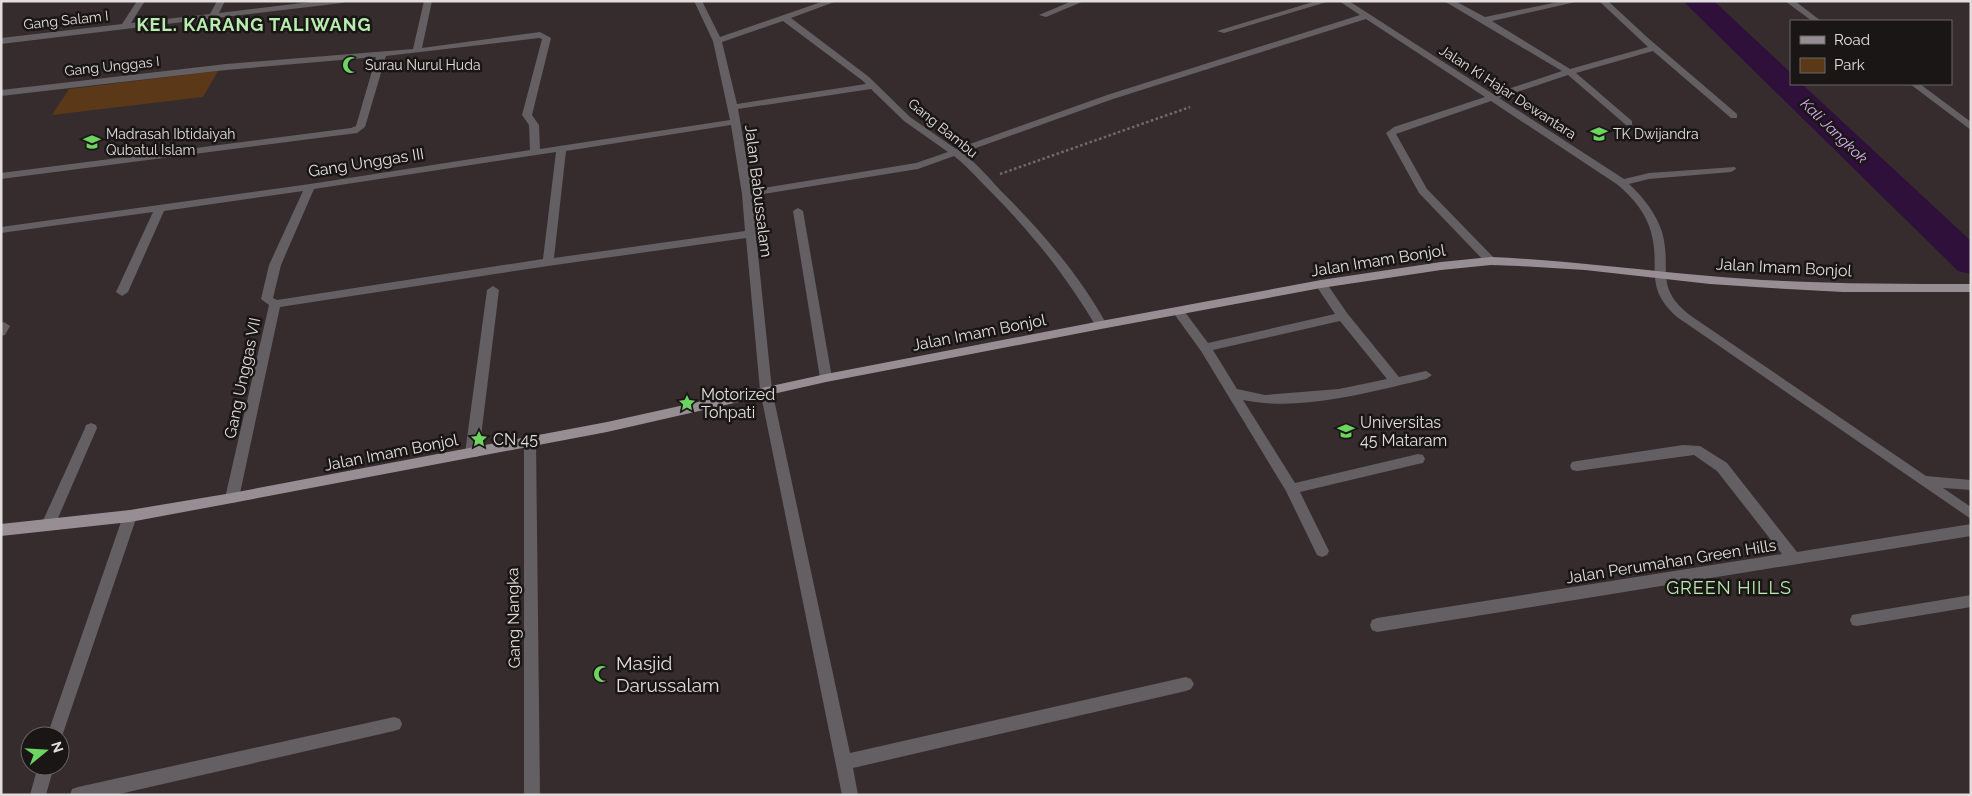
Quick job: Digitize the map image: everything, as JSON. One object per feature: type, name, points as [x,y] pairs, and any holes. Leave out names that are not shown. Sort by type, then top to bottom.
[{"type":"main road","name":"Jalan Imam Bonjol","points":[[1,530],[130,516],[232,498],[607,427],[766,390],[1101,325],[1321,284],[1432,267],[1491,262],[1585,266],[1710,280],[1789,285],[1971,288]]},
{"type":"street","points":[[124,27],[141,1]]},
{"type":"street","points":[[213,18],[221,1]]},
{"type":"street","name":"Gang Salam I","points":[[1,41],[213,18],[342,1]]},
{"type":"street","points":[[417,51],[428,1]]},
{"type":"street","name":"Jalan Babussalam","points":[[698,1],[717,41],[733,107],[747,194],[766,390],[850,795]]},
{"type":"street","points":[[717,41],[832,1]]},
{"type":"street","points":[[1043,15],[1080,1]]},
{"type":"street","points":[[1221,31],[1326,1]]},
{"type":"street","name":"Jalan Ki Hajar Dewantara","points":[[1343,1],[1622,183],[1639,198],[1653,225],[1659,251],[1659,274],[1664,293],[1668,301],[1684,317],[1971,514]]},
{"type":"street","points":[[1448,1],[1484,20],[1569,72],[1629,123]]},
{"type":"street","points":[[1484,20],[1576,1]]},
{"type":"street","points":[[1603,1],[1654,48],[1734,116]]},
{"type":"street","points":[[1788,1],[1816,20]]},
{"type":"street","points":[[747,194],[901,170],[933,161],[1040,120],[1296,37],[1367,16]]},
{"type":"street","name":"Gang Bambu","points":[[785,18],[873,86],[907,119],[956,152],[1023,218],[1049,248],[1084,296],[1101,325]]},
{"type":"street","name":"Gang Unggas I","points":[[1,93],[226,67],[417,51],[543,35],[547,38],[527,115],[534,125],[535,151]]},
{"type":"street","points":[[1491,262],[1423,191],[1391,133],[1398,129],[1569,72],[1654,48]]},
{"type":"street","points":[[1,176],[357,129],[360,127],[374,74],[382,54]]},
{"type":"street","points":[[1916,85],[1966,118],[1971,126]]},
{"type":"street","points":[[733,107],[873,86]]},
{"type":"street","name":"Gang Unggas III","points":[[1,230],[735,122]]},
{"type":"street","points":[[548,262],[560,148]]},
{"type":"street","points":[[1622,183],[1649,176],[1731,169]]},
{"type":"street","name":"Gang Unggas VII","points":[[232,498],[275,304],[268,299],[275,265],[310,186]]},
{"type":"street","points":[[122,292],[160,208]]},
{"type":"street","points":[[798,212],[826,378]]},
{"type":"street","points":[[275,304],[548,262],[751,234]]},
{"type":"street","points":[[1321,284],[1343,316],[1396,382]]},
{"type":"street","points":[[472,453],[493,290]]},
{"type":"street","points":[[1178,311],[1205,348],[1292,489],[1322,551]]},
{"type":"street","points":[[1205,348],[1343,316]]},
{"type":"street","points":[[1232,392],[1265,400],[1301,398],[1339,394],[1426,375]]},
{"type":"street","points":[[48,525],[91,428]]},
{"type":"street","name":"Gang Nangka","points":[[530,442],[532,795]]},
{"type":"street","points":[[1576,466],[1683,450],[1695,450],[1722,467],[1794,559]]},
{"type":"street","points":[[1292,489],[1418,459]]},
{"type":"street","points":[[1922,480],[1971,484]]},
{"type":"street","points":[[58,726],[130,516]]},
{"type":"street","name":"Jalan Perumahan Green Hills","points":[[1377,625],[1971,530]]},
{"type":"street","points":[[1857,620],[1971,601]]},
{"type":"street","points":[[842,763],[1186,684]]},
{"type":"street","points":[[78,795],[394,724]]},
{"type":"street","points":[[38,795],[43,776]]},
{"type":"path","points":[[983,180],[1190,108]]},
{"type":"green space","points":[[218,71],[203,97],[52,115],[69,89]]},
{"type":"waterway","name":"Kali Jangkok","points":[[1697,1],[1971,262]]},
{"type":"place","name":"Surau Nurul Huda","points":[[351,65]]},
{"type":"place","name":"TK Dwijandra","points":[[1599,134]]},
{"type":"place","name":"Madrasah Ibtidaiyah Qubatul Islam","points":[[92,142]]},
{"type":"place","name":"Motorized Tohpati","points":[[687,403]]},
{"type":"place","name":"Universitas 45 Mataram","points":[[1346,431]]},
{"type":"place","name":"CN 45","points":[[479,439]]},
{"type":"place","name":"Masjid Darussalam","points":[[602,674]]},
{"type":"district","name":"KEL. KARANG TALIWANG","points":[[254,25]]},
{"type":"district","name":"GREEN HILLS","points":[[1729,588]]}]
